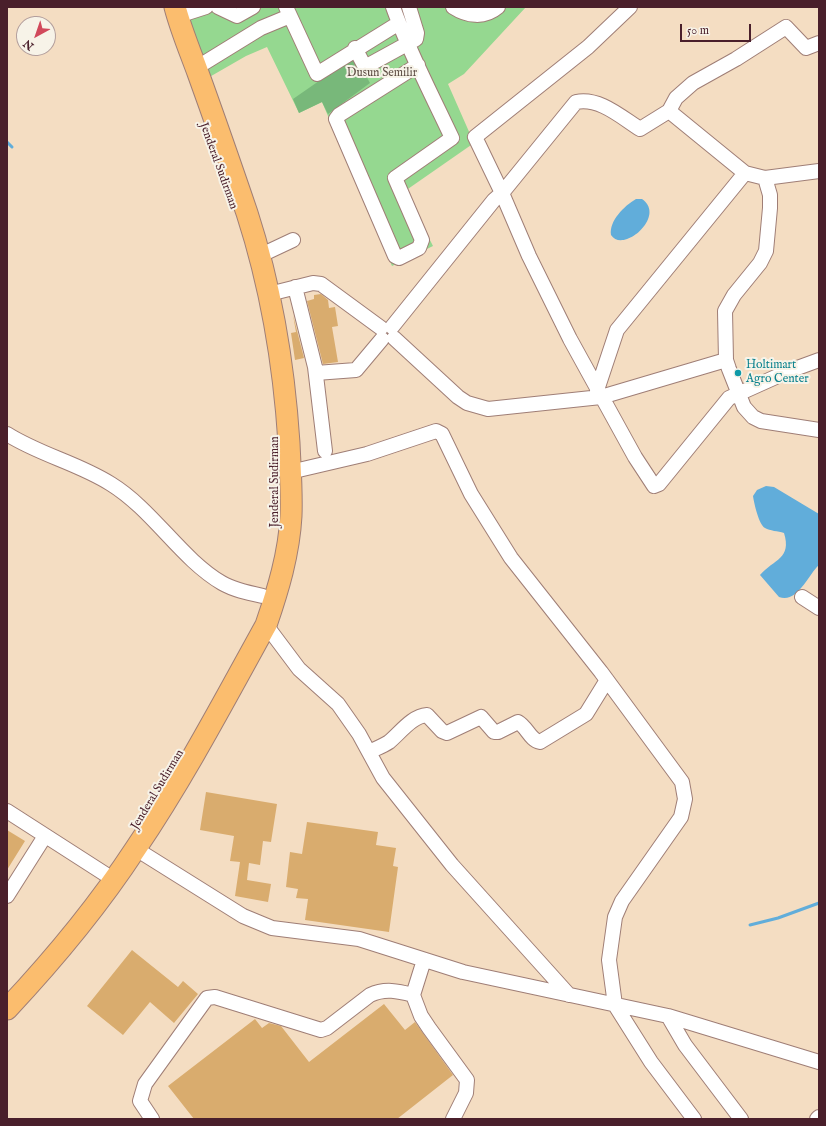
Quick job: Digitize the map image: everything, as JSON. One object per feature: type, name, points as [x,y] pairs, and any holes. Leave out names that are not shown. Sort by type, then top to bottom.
[{"type":"highway","points":[[7,1008],[71,938],[136,849],[182,775],[266,625],[275,600],[286,557],[291,517],[290,472],[283,379],[264,296],[259,256],[247,214],[196,68],[172,10]]},
{"type":"highway","name":"Jenderal Sudirman","points":[[7,991],[62,930],[105,874],[127,842],[232,662],[249,629],[263,596],[274,554],[278,516],[279,479],[264,296],[173,40],[172,10]]},
{"type":"street","points":[[172,10],[206,7]]},
{"type":"street","points":[[218,7],[237,16],[253,7]]},
{"type":"street","points":[[393,7],[407,43],[418,65],[452,138],[395,178],[422,240],[419,248],[400,258],[395,256],[336,119],[339,115],[418,65]]},
{"type":"street","points":[[355,48],[365,67],[416,39],[417,35],[409,7]]},
{"type":"street","points":[[454,7],[465,14],[480,15],[498,7]]},
{"type":"street","points":[[630,7],[588,47],[475,137],[502,193],[529,256],[599,393],[635,457],[654,486],[659,484],[729,398],[789,370],[819,360]]},
{"type":"street","points":[[196,68],[288,11],[317,74],[355,48],[399,23]]},
{"type":"street","points":[[316,373],[356,370],[576,102],[583,101],[598,103],[640,129],[669,111],[676,98],[693,83],[736,59],[786,27],[806,48],[819,43]]},
{"type":"street","points":[[669,111],[745,173],[765,178],[819,171]]},
{"type":"street","points":[[599,393],[617,330],[745,173]]},
{"type":"street","points":[[765,178],[770,194],[768,241],[760,263],[734,295],[725,311],[726,360],[738,394],[748,412],[761,421],[819,430]]},
{"type":"street","points":[[259,256],[293,240]]},
{"type":"street","points":[[264,296],[313,283],[325,286],[387,333],[458,397],[478,408],[488,410],[599,393],[726,360]]},
{"type":"street","points":[[295,287],[316,373],[325,451]]},
{"type":"street","points":[[290,472],[367,454],[436,431],[440,432],[444,436],[471,494],[511,558],[607,680],[682,782],[685,799],[678,823],[630,887],[615,917],[609,960],[615,1005],[651,1062],[694,1119]]},
{"type":"street","points":[[7,434],[28,446],[78,467],[110,483],[129,496],[214,578],[231,587],[263,596]]},
{"type":"street","points":[[802,597],[819,608]]},
{"type":"street","points":[[266,625],[299,669],[338,704],[369,752],[383,778],[452,865],[569,995]]},
{"type":"street","points":[[369,752],[386,743],[421,715],[427,715],[442,731],[447,733],[480,717],[494,732],[498,732],[518,722],[524,725],[534,740],[540,742],[586,714],[607,680]]},
{"type":"street","points":[[7,811],[105,874]]},
{"type":"street","points":[[7,896],[46,836]]},
{"type":"street","points":[[136,849],[230,908],[267,926],[282,931],[328,934],[359,940],[463,972],[668,1016],[819,1062]]},
{"type":"street","points":[[424,960],[413,996],[421,1016],[467,1080],[466,1093],[453,1119]]},
{"type":"street","points":[[152,1119],[140,1101],[146,1084],[207,998],[215,997],[321,1030],[377,992],[394,990],[413,996]]},
{"type":"street","points":[[668,1016],[685,1045],[741,1119]]},
{"type":"green space","name":"Dusun Semilir","points":[[181,7],[526,7],[464,74],[448,84],[474,143],[405,191],[433,246],[392,266],[322,102],[299,113],[267,47],[246,56],[206,79]]},
{"type":"green space","points":[[355,56],[370,83],[328,114],[322,102],[299,113],[293,99]]},
{"type":"water","points":[[636,199],[642,199],[648,206],[649,214],[646,223],[633,236],[624,240],[617,240],[611,235],[612,224],[618,214]]},
{"type":"water","points":[[766,486],[774,487],[819,514],[819,565],[797,593],[785,598],[779,597],[760,575],[780,558],[786,548],[784,533],[765,528],[757,514],[753,496],[757,490]]},
{"type":"building","points":[[321,294],[328,300],[329,308],[335,307],[338,326],[332,327],[338,362],[323,364],[307,301],[314,299],[314,295]]},
{"type":"building","points":[[293,315],[304,358],[295,360],[291,333],[296,332]]},
{"type":"building","points":[[206,792],[277,804],[271,842],[263,841],[260,865],[249,863],[247,880],[271,884],[268,902],[235,896],[240,862],[230,861],[234,836],[200,830]]},
{"type":"building","points":[[307,822],[378,832],[376,845],[396,848],[393,866],[398,867],[389,932],[305,920],[308,899],[296,898],[298,889],[286,887],[290,852],[302,854]]},
{"type":"building","points":[[7,830],[25,841],[7,870]]},
{"type":"building","points":[[132,950],[178,987],[183,981],[198,994],[174,1023],[150,1002],[123,1035],[87,1006]]},
{"type":"building","points":[[384,1004],[405,1030],[415,1022],[453,1075],[397,1119],[194,1119],[168,1086],[255,1019],[262,1028],[269,1023],[281,1026],[309,1062]]},
{"type":"waterway","points":[[7,142],[12,147]]},
{"type":"waterway","points":[[750,925],[778,918],[819,903]]},
{"type":"place","name":"Holtimart Agro Center","points":[[738,373]]}]
